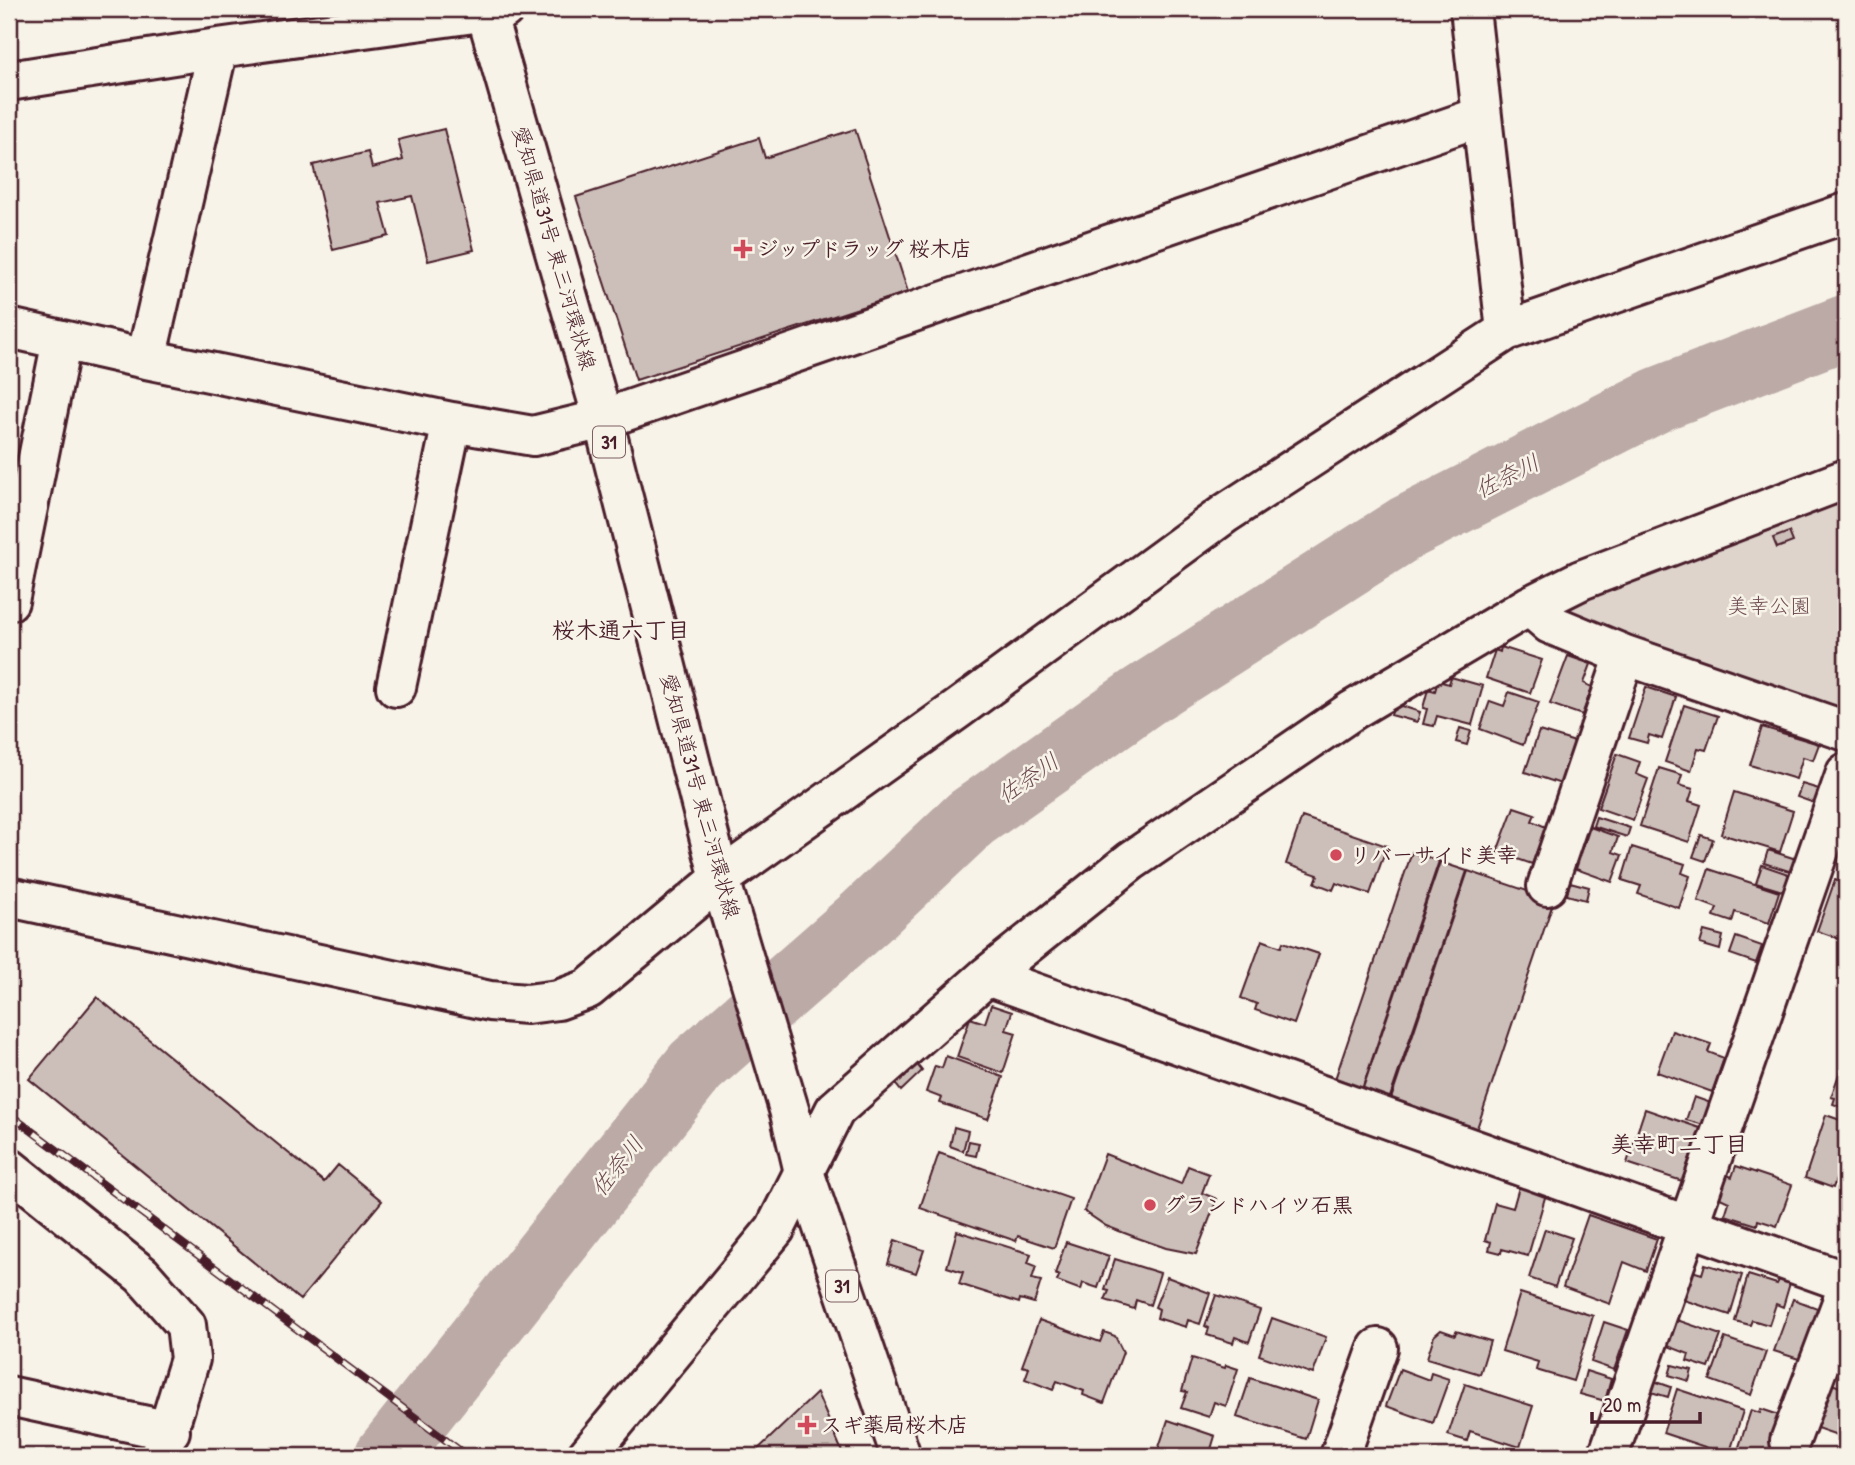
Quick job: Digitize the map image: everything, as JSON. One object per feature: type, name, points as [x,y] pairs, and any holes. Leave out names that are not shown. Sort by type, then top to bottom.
[{"type":"street","points":[[9,81],[492,9]]},
{"type":"street","name":"愛知県道31号 東三河環状線","points":[[492,9],[603,419],[720,880],[790,1113],[804,1172],[901,1456]]},
{"type":"street","points":[[1470,9],[1506,331]]},
{"type":"street","points":[[146,359],[218,48]]},
{"type":"street","points":[[9,328],[146,359],[533,436],[603,419],[1482,116]]},
{"type":"street","points":[[9,897],[489,1001],[527,1004],[558,1000],[588,989],[720,880],[1226,513],[1506,331],[1846,213]]},
{"type":"street","points":[[9,601],[62,340]]},
{"type":"street","points":[[396,687],[452,422]]},
{"type":"street","points":[[587,1456],[775,1229],[835,1110],[987,976],[1131,861],[1353,709],[1530,606],[1581,580],[1846,479]]},
{"type":"street","points":[[1530,606],[1550,624],[1625,655],[1846,731]]},
{"type":"street","points":[[1547,886],[1625,655]]},
{"type":"street","points":[[1608,1456],[1846,773]]},
{"type":"street","points":[[987,976],[1846,1282]]},
{"type":"street","points":[[9,1168],[142,1275],[186,1325],[190,1359],[165,1443],[9,1396]]},
{"type":"street","points":[[1790,1441],[1846,1292]]},
{"type":"street","points":[[1340,1456],[1378,1348]]},
{"type":"green space","name":"美幸公園","points":[[1846,491],[1846,711],[1567,616],[1571,597]]},
{"type":"building","points":[[444,129],[474,250],[428,261],[412,196],[380,203],[389,236],[333,250],[313,165],[368,152],[372,168],[403,160],[398,140]]},
{"type":"building","points":[[855,129],[908,292],[636,380],[576,197],[759,138],[765,158]]},
{"type":"building","points":[[1789,532],[1793,542],[1777,548],[1773,538]]},
{"type":"building","points":[[1501,647],[1542,660],[1530,693],[1486,678],[1495,650],[1500,652]]},
{"type":"building","points":[[1568,656],[1591,664],[1584,683],[1592,687],[1582,715],[1550,704]]},
{"type":"building","points":[[1451,677],[1483,686],[1472,725],[1437,716],[1434,726],[1423,724],[1427,709],[1423,708],[1428,689],[1435,691],[1438,681],[1449,684]]},
{"type":"building","points":[[1646,687],[1676,697],[1662,739],[1649,735],[1647,743],[1629,738]]},
{"type":"building","points":[[1509,692],[1539,702],[1523,745],[1480,729],[1490,701],[1504,706]]},
{"type":"building","points":[[1395,704],[1420,712],[1417,722],[1391,715]]},
{"type":"building","points":[[1684,705],[1718,716],[1706,750],[1698,748],[1691,771],[1665,762]]},
{"type":"building","points":[[1762,727],[1819,744],[1813,760],[1803,757],[1796,779],[1750,765]]},
{"type":"building","points":[[1460,728],[1471,731],[1467,745],[1456,742]]},
{"type":"building","points":[[1539,731],[1575,742],[1561,784],[1525,772]]},
{"type":"building","points":[[1617,754],[1640,762],[1636,774],[1648,779],[1633,820],[1598,808]]},
{"type":"building","points":[[1659,768],[1682,775],[1679,785],[1693,789],[1689,801],[1701,805],[1689,842],[1640,826]]},
{"type":"building","points":[[1802,784],[1822,790],[1817,804],[1797,797]]},
{"type":"building","points":[[1734,792],[1793,811],[1780,852],[1721,834]]},
{"type":"building","points":[[1514,807],[1535,814],[1532,821],[1546,827],[1532,864],[1497,852]]},
{"type":"building","name":"リバーサイド美幸","points":[[1302,817],[1387,846],[1370,894],[1336,883],[1333,890],[1315,883],[1318,875],[1286,864]]},
{"type":"building","points":[[1596,817],[1630,828],[1627,837],[1593,826]]},
{"type":"building","points":[[1590,827],[1618,837],[1613,852],[1622,855],[1612,882],[1576,869]]},
{"type":"building","points":[[1701,835],[1713,839],[1705,861],[1693,857]]},
{"type":"building","points":[[1632,847],[1685,864],[1682,873],[1690,876],[1679,908],[1638,894],[1641,886],[1622,880]]},
{"type":"building","points":[[1768,850],[1796,859],[1792,872],[1764,863]]},
{"type":"building","points":[[1412,852],[1439,861],[1360,1095],[1333,1085]]},
{"type":"building","points":[[1440,862],[1467,871],[1388,1103],[1361,1094]]},
{"type":"building","points":[[1762,865],[1791,875],[1786,892],[1756,883]]},
{"type":"building","points":[[1709,869],[1779,892],[1769,923],[1735,912],[1732,922],[1714,916],[1717,908],[1698,901]]},
{"type":"building","points":[[1468,871],[1554,900],[1475,1134],[1389,1105]]},
{"type":"building","points":[[1835,880],[1846,884],[1846,941],[1817,931]]},
{"type":"building","points":[[1570,882],[1589,887],[1586,900],[1567,895]]},
{"type":"building","points":[[1704,931],[1723,936],[1720,950],[1700,944]]},
{"type":"building","points":[[1736,937],[1762,946],[1756,963],[1730,954]]},
{"type":"building","points":[[1262,940],[1281,947],[1283,942],[1319,954],[1294,1024],[1255,1010],[1257,1004],[1241,998]]},
{"type":"building","points":[[97,997],[324,1182],[338,1165],[382,1201],[300,1300],[29,1079]]},
{"type":"building","points":[[991,1005],[1012,1012],[1006,1030],[1016,1033],[1003,1073],[957,1057],[970,1018],[985,1023]]},
{"type":"building","points":[[1672,1031],[1711,1044],[1708,1052],[1724,1058],[1712,1092],[1657,1072]]},
{"type":"building","points":[[946,1056],[1003,1077],[988,1119],[940,1103],[942,1098],[926,1092],[935,1066],[942,1068]]},
{"type":"building","points":[[1844,1060],[1846,1109],[1833,1104],[1835,1098],[1831,1097]]},
{"type":"building","points":[[915,1062],[922,1071],[901,1091],[894,1082]]},
{"type":"building","points":[[1694,1097],[1711,1103],[1704,1125],[1686,1120]]},
{"type":"building","points":[[1645,1109],[1700,1128],[1682,1181],[1627,1163]]},
{"type":"building","points":[[1826,1115],[1846,1122],[1846,1150],[1833,1188],[1805,1178]]},
{"type":"building","points":[[954,1127],[968,1131],[963,1151],[950,1146]]},
{"type":"building","points":[[969,1141],[979,1143],[976,1156],[966,1154]]},
{"type":"building","points":[[939,1153],[1071,1199],[1054,1248],[1018,1236],[1016,1241],[920,1208]]},
{"type":"building","name":"グランドハイツ石黒","points":[[1105,1154],[1181,1184],[1188,1166],[1209,1174],[1202,1193],[1217,1199],[1196,1254],[1166,1248],[1106,1226],[1084,1211]]},
{"type":"building","points":[[1736,1166],[1792,1185],[1777,1226],[1758,1220],[1757,1225],[1725,1215],[1729,1202],[1720,1198],[1727,1175],[1732,1177]]},
{"type":"building","points":[[1519,1187],[1546,1194],[1528,1256],[1502,1249],[1501,1253],[1489,1250],[1491,1242],[1485,1240],[1495,1203],[1513,1208]]},
{"type":"building","points":[[1588,1215],[1657,1239],[1646,1271],[1624,1262],[1610,1304],[1563,1287]]},
{"type":"building","points":[[1545,1229],[1572,1238],[1555,1287],[1529,1278]]},
{"type":"building","points":[[957,1231],[1031,1254],[1028,1263],[1036,1266],[1032,1279],[1041,1281],[1034,1303],[1020,1299],[1019,1303],[959,1284],[963,1272],[947,1267]]},
{"type":"building","points":[[895,1240],[924,1250],[916,1273],[888,1264]]},
{"type":"building","points":[[1066,1242],[1109,1256],[1098,1288],[1083,1283],[1081,1290],[1057,1281],[1059,1276],[1055,1274]]},
{"type":"building","points":[[1115,1259],[1160,1273],[1150,1305],[1136,1300],[1134,1309],[1105,1300],[1109,1291],[1105,1290]]},
{"type":"building","points":[[1705,1264],[1742,1275],[1730,1315],[1684,1300],[1692,1271],[1702,1274]]},
{"type":"building","points":[[1748,1275],[1777,1284],[1779,1280],[1790,1283],[1783,1307],[1776,1304],[1769,1325],[1752,1320],[1750,1325],[1735,1321]]},
{"type":"building","points":[[1167,1277],[1210,1293],[1200,1324],[1188,1320],[1186,1327],[1157,1318],[1159,1309],[1155,1307]]},
{"type":"building","points":[[1520,1293],[1593,1316],[1573,1381],[1536,1370],[1538,1362],[1502,1351]]},
{"type":"building","points":[[1216,1295],[1260,1310],[1249,1342],[1235,1337],[1233,1343],[1207,1335],[1209,1328],[1205,1326]]},
{"type":"building","points":[[1793,1299],[1820,1309],[1802,1360],[1774,1351]]},
{"type":"building","points":[[1272,1318],[1326,1337],[1313,1374],[1259,1355]]},
{"type":"building","points":[[1039,1320],[1100,1342],[1104,1332],[1115,1336],[1123,1352],[1104,1403],[1083,1395],[1084,1391],[1057,1381],[1053,1390],[1025,1379],[1029,1368],[1022,1366]]},
{"type":"building","points":[[1677,1320],[1721,1335],[1709,1368],[1687,1361],[1689,1354],[1668,1346]]},
{"type":"building","points":[[1604,1322],[1628,1330],[1614,1370],[1591,1362]]},
{"type":"building","points":[[1441,1330],[1455,1335],[1456,1331],[1490,1341],[1480,1374],[1427,1358],[1434,1336]]},
{"type":"building","points":[[1725,1338],[1766,1352],[1751,1395],[1710,1380]]},
{"type":"building","points":[[1192,1358],[1238,1369],[1226,1406],[1214,1402],[1209,1417],[1181,1408],[1187,1392],[1182,1391]]},
{"type":"building","points":[[1672,1365],[1692,1370],[1689,1381],[1669,1375]]},
{"type":"building","points":[[1400,1369],[1429,1380],[1431,1373],[1449,1379],[1433,1423],[1386,1406]]},
{"type":"building","points":[[1586,1371],[1611,1379],[1605,1401],[1580,1394]]},
{"type":"building","points":[[1250,1378],[1318,1400],[1306,1439],[1237,1417]]},
{"type":"building","points":[[1654,1381],[1671,1387],[1668,1397],[1651,1392]]},
{"type":"building","points":[[1826,1382],[1846,1389],[1846,1438],[1811,1426]]},
{"type":"building","points":[[1465,1384],[1533,1406],[1520,1447],[1470,1431],[1467,1441],[1448,1435]]},
{"type":"building","points":[[1677,1389],[1743,1411],[1729,1455],[1663,1433]]},
{"type":"building","name":"スギ薬局桜木店","points":[[817,1393],[844,1456],[751,1456]]},
{"type":"building","points":[[1761,1409],[1782,1416],[1769,1456],[1736,1456],[1751,1410],[1760,1413]]},
{"type":"building","points":[[1168,1420],[1215,1436],[1209,1456],[1166,1456],[1167,1453],[1158,1450]]},
{"type":"waterway","name":"佐奈川","points":[[387,1456],[696,1066],[866,917],[971,818],[1142,697],[1406,528],[1659,399],[1846,327]]},
{"type":"railway","points":[[9,1114],[467,1456]]},
{"type":"place","name":"ジップドラッグ 桜木店","points":[[743,249]]},
{"type":"place","name":"リバーサイド美幸","points":[[1336,855]]},
{"type":"place","name":"グランドハイツ石黒","points":[[1150,1205]]},
{"type":"place","name":"スギ薬局桜木店","points":[[807,1425]]},
{"type":"district","name":"桜木通六丁目","points":[[621,630]]},
{"type":"district","name":"美幸町二丁目","points":[[1679,1144]]}]
